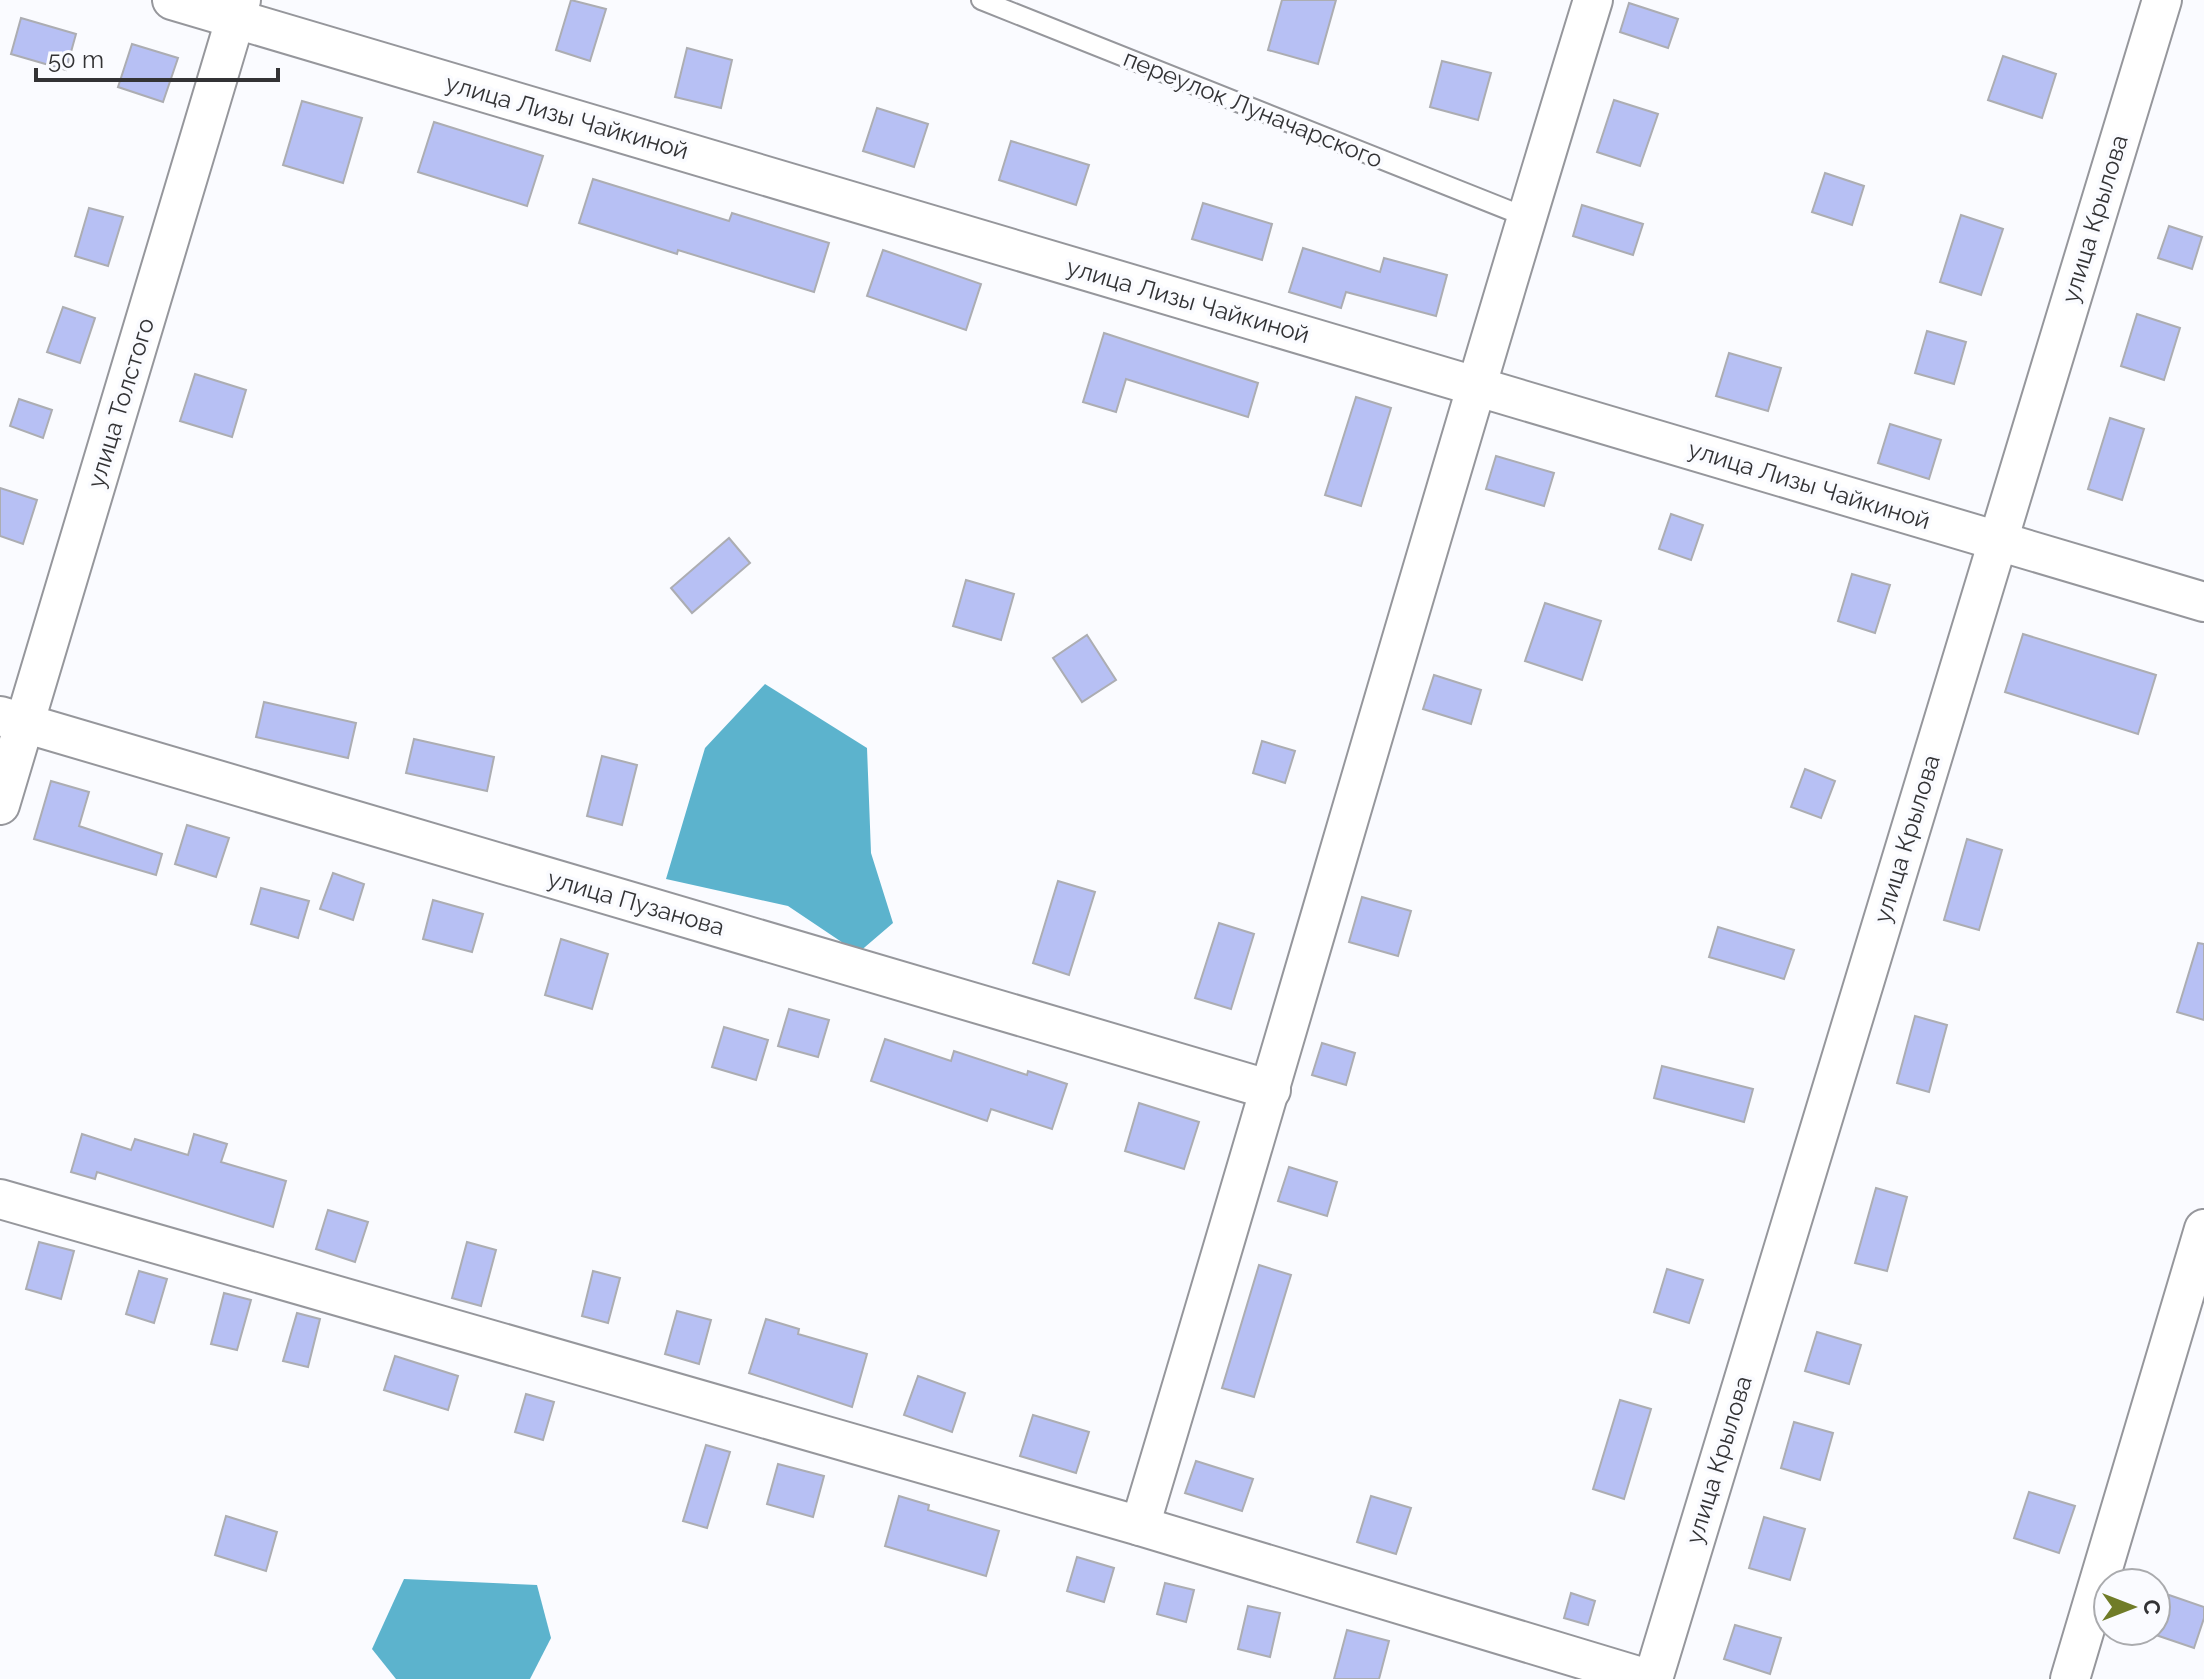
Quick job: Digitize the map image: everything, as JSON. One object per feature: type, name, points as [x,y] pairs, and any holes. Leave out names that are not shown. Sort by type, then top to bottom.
[{"type":"street","name":"улица Лизы Чайкиной","points":[[172,0],[238,9],[1474,386],[2204,602]]},
{"type":"street","points":[[1140,1526],[1271,1090],[1474,386],[1593,0]]},
{"type":"street","name":"улица Крылова","points":[[1650,1679],[2162,0]]},
{"type":"street","name":"улица Толстого","points":[[0,805],[13,719],[238,9]]},
{"type":"street","name":"улица Пузанова","points":[[13,719],[1271,1090]]},
{"type":"street","points":[[0,1199],[1140,1526],[1650,1679]]},
{"type":"street","points":[[2070,1679],[2204,1229]]},
{"type":"lane","name":"переулок Луначарского","points":[[981,0],[1526,217]]},
{"type":"water","points":[[765,684],[867,748],[871,853],[893,923],[858,953],[788,906],[666,879],[705,748]]},
{"type":"water","points":[[404,1579],[537,1585],[551,1638],[530,1679],[396,1679],[372,1649]]},
{"type":"building","points":[[571,0],[606,9],[590,61],[556,50]]},
{"type":"building","points":[[1282,0],[1336,0],[1318,64],[1268,50]]},
{"type":"building","points":[[1629,3],[1678,19],[1668,48],[1620,32]]},
{"type":"building","points":[[21,18],[76,34],[66,70],[11,54]]},
{"type":"building","points":[[132,44],[178,58],[163,102],[118,87]]},
{"type":"building","points":[[687,48],[732,60],[721,108],[675,97]]},
{"type":"building","points":[[2003,56],[2056,74],[2042,118],[1988,100]]},
{"type":"building","points":[[1442,61],[1491,73],[1478,120],[1430,107]]},
{"type":"building","points":[[1614,100],[1658,114],[1640,166],[1597,152]]},
{"type":"building","points":[[302,101],[362,118],[343,183],[283,165]]},
{"type":"building","points":[[877,108],[928,124],[914,167],[863,151]]},
{"type":"building","points":[[434,122],[543,156],[527,206],[418,172]]},
{"type":"building","points":[[1011,141],[1089,165],[1076,205],[999,180]]},
{"type":"building","points":[[1825,173],[1864,186],[1852,225],[1812,212]]},
{"type":"building","points":[[593,179],[729,221],[732,213],[829,243],[814,292],[579,223]]},
{"type":"building","points":[[1203,203],[1272,224],[1262,260],[1192,239]]},
{"type":"building","points":[[1582,205],[1643,224],[1633,255],[1573,236]]},
{"type":"building","points":[[89,208],[123,217],[108,266],[75,256]]},
{"type":"building","points":[[1961,215],[2003,229],[1981,295],[1940,282]]},
{"type":"building","points":[[2169,226],[2202,237],[2192,269],[2158,258]]},
{"type":"building","points":[[1303,248],[1380,272],[1384,258],[1447,275],[1436,316],[1346,292],[1341,308],[1289,292]]},
{"type":"building","points":[[883,250],[981,284],[966,330],[867,296]]},
{"type":"building","points":[[63,307],[95,318],[80,363],[47,352]]},
{"type":"building","points":[[2137,314],[2180,328],[2164,380],[2121,366]]},
{"type":"building","points":[[1927,331],[1966,342],[1954,384],[1915,373]]},
{"type":"building","points":[[1104,333],[1258,383],[1248,417],[1126,379],[1116,412],[1083,402]]},
{"type":"building","points":[[1729,353],[1781,368],[1768,411],[1716,396]]},
{"type":"building","points":[[195,374],[246,390],[232,437],[180,421]]},
{"type":"building","points":[[1356,397],[1391,408],[1361,506],[1325,495]]},
{"type":"building","points":[[19,399],[52,410],[43,438],[10,426]]},
{"type":"building","points":[[2110,418],[2144,429],[2122,500],[2088,489]]},
{"type":"building","points":[[1890,424],[1941,440],[1929,479],[1878,463]]},
{"type":"building","points":[[1496,456],[1554,473],[1544,506],[1486,489]]},
{"type":"building","points":[[0,488],[37,500],[23,544],[0,536]]},
{"type":"building","points":[[1671,514],[1703,525],[1691,560],[1659,549]]},
{"type":"building","points":[[729,538],[750,563],[692,613],[671,588]]},
{"type":"building","points":[[1852,574],[1890,585],[1875,633],[1838,621]]},
{"type":"building","points":[[966,580],[1014,594],[1001,640],[953,626]]},
{"type":"building","points":[[1545,603],[1601,621],[1582,680],[1525,661]]},
{"type":"building","points":[[2023,634],[2156,675],[2138,734],[2005,692]]},
{"type":"building","points":[[1087,635],[1116,680],[1082,702],[1053,658]]},
{"type":"building","points":[[1434,675],[1481,690],[1471,724],[1423,709]]},
{"type":"building","points":[[264,702],[356,723],[348,758],[256,737]]},
{"type":"building","points":[[414,739],[494,757],[487,791],[406,773]]},
{"type":"building","points":[[1262,741],[1295,751],[1285,783],[1253,773]]},
{"type":"building","points":[[602,756],[637,765],[622,825],[587,816]]},
{"type":"building","points":[[1805,769],[1835,781],[1821,818],[1791,807]]},
{"type":"building","points":[[51,781],[89,792],[79,826],[162,854],[156,875],[34,839]]},
{"type":"building","points":[[187,825],[229,838],[216,877],[175,864]]},
{"type":"building","points":[[1967,839],[2002,850],[1979,930],[1944,920]]},
{"type":"building","points":[[333,873],[364,884],[353,920],[320,909]]},
{"type":"building","points":[[1058,881],[1095,892],[1069,975],[1033,963]]},
{"type":"building","points":[[261,888],[309,901],[298,938],[251,924]]},
{"type":"building","points":[[1362,897],[1411,911],[1398,956],[1349,942]]},
{"type":"building","points":[[433,900],[483,914],[472,952],[423,939]]},
{"type":"building","points":[[1219,923],[1254,934],[1231,1009],[1195,998]]},
{"type":"building","points":[[1718,927],[1794,950],[1784,979],[1709,957]]},
{"type":"building","points":[[561,939],[608,954],[592,1009],[545,995]]},
{"type":"building","points":[[2198,943],[2204,944],[2204,1020],[2177,1012]]},
{"type":"building","points":[[789,1009],[829,1020],[818,1057],[778,1046]]},
{"type":"building","points":[[1915,1016],[1947,1025],[1929,1092],[1897,1083]]},
{"type":"building","points":[[724,1027],[768,1040],[756,1080],[712,1067]]},
{"type":"building","points":[[885,1039],[951,1061],[954,1051],[1027,1075],[1028,1071],[1067,1084],[1052,1129],[991,1109],[987,1121],[871,1081]]},
{"type":"building","points":[[1322,1043],[1355,1053],[1346,1085],[1312,1075]]},
{"type":"building","points":[[1662,1066],[1753,1089],[1744,1122],[1654,1098]]},
{"type":"building","points":[[1139,1103],[1199,1122],[1184,1169],[1125,1151]]},
{"type":"building","points":[[82,1134],[131,1150],[135,1139],[188,1155],[194,1134],[227,1144],[221,1162],[286,1181],[273,1227],[97,1172],[95,1179],[71,1172]]},
{"type":"building","points":[[1289,1167],[1337,1182],[1327,1216],[1278,1201]]},
{"type":"building","points":[[1876,1188],[1907,1197],[1887,1271],[1855,1263]]},
{"type":"building","points":[[328,1210],[368,1222],[355,1262],[316,1249]]},
{"type":"building","points":[[39,1242],[74,1251],[61,1299],[26,1289]]},
{"type":"building","points":[[467,1242],[496,1250],[481,1306],[452,1298]]},
{"type":"building","points":[[1259,1265],[1291,1275],[1254,1397],[1222,1388]]},
{"type":"building","points":[[1667,1269],[1703,1280],[1689,1323],[1654,1312]]},
{"type":"building","points":[[139,1271],[167,1279],[154,1323],[126,1314]]},
{"type":"building","points":[[593,1271],[620,1278],[608,1323],[582,1316]]},
{"type":"building","points":[[224,1293],[251,1300],[237,1350],[211,1344]]},
{"type":"building","points":[[677,1311],[711,1320],[699,1364],[665,1354]]},
{"type":"building","points":[[297,1313],[320,1319],[308,1367],[283,1361]]},
{"type":"building","points":[[766,1319],[799,1329],[798,1334],[867,1354],[852,1407],[749,1373]]},
{"type":"building","points":[[1817,1332],[1861,1345],[1849,1384],[1805,1371]]},
{"type":"building","points":[[395,1356],[458,1376],[448,1410],[384,1390]]},
{"type":"building","points":[[918,1376],[965,1393],[952,1432],[904,1415]]},
{"type":"building","points":[[526,1394],[554,1402],[543,1440],[515,1432]]},
{"type":"building","points":[[1620,1400],[1651,1409],[1624,1499],[1593,1489]]},
{"type":"building","points":[[1033,1415],[1089,1432],[1076,1473],[1020,1456]]},
{"type":"building","points":[[1794,1422],[1833,1433],[1820,1480],[1781,1468]]},
{"type":"building","points":[[706,1445],[730,1452],[707,1528],[683,1521]]},
{"type":"building","points":[[1196,1461],[1253,1479],[1242,1511],[1185,1493]]},
{"type":"building","points":[[778,1464],[824,1476],[813,1517],[767,1504]]},
{"type":"building","points":[[2029,1492],[2075,1506],[2059,1553],[2014,1538]]},
{"type":"building","points":[[899,1496],[929,1505],[928,1510],[999,1531],[986,1576],[885,1546]]},
{"type":"building","points":[[1371,1496],[1411,1508],[1396,1554],[1357,1542]]},
{"type":"building","points":[[226,1516],[277,1532],[266,1571],[215,1555]]},
{"type":"building","points":[[1764,1517],[1805,1529],[1790,1580],[1749,1568]]},
{"type":"building","points":[[1077,1557],[1114,1568],[1104,1602],[1067,1591]]},
{"type":"building","points":[[1165,1583],[1194,1590],[1186,1622],[1157,1614]]},
{"type":"building","points":[[1571,1593],[1595,1601],[1588,1625],[1564,1618]]},
{"type":"building","points":[[2172,1596],[2204,1607],[2204,1618],[2194,1648],[2172,1640]]},
{"type":"building","points":[[1248,1606],[1280,1613],[1270,1657],[1238,1649]]},
{"type":"building","points":[[1735,1625],[1781,1638],[1770,1674],[1724,1659]]},
{"type":"building","points":[[1347,1630],[1389,1641],[1379,1679],[1334,1679]]}]
